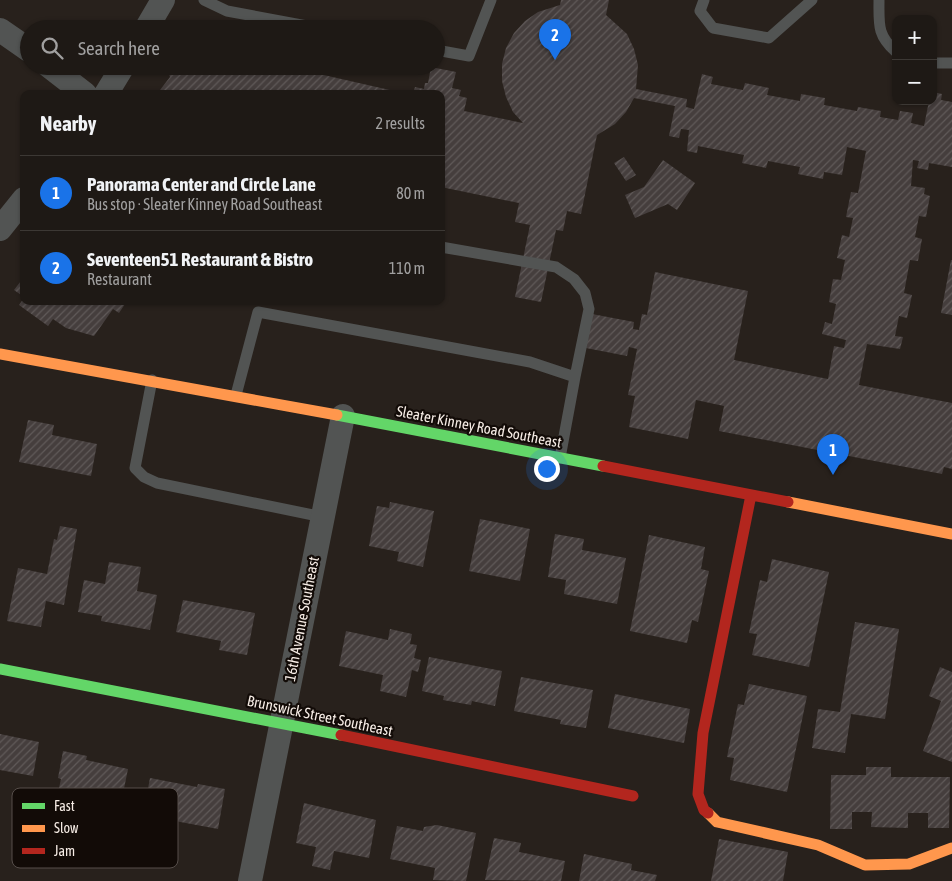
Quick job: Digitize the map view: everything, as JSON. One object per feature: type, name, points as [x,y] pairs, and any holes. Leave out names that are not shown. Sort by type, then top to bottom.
[{"type":"street","points":[[151,20],[163,0]]},
{"type":"street","points":[[0,30],[20,44]]},
{"type":"street","points":[[61,75],[80,90]]},
{"type":"street","points":[[108,90],[118,75]]},
{"type":"street","points":[[0,229],[20,204]]},
{"type":"street","name":"Sleater Kinney Road Southeast","points":[[0,354],[236,395],[952,534]]},
{"type":"street","name":"16th Avenue Southeast","points":[[250,881],[343,416]]},
{"type":"street","points":[[751,495],[702,741],[698,794],[704,810],[717,822],[818,845],[866,865],[909,864],[952,848]]},
{"type":"street","name":"Brunswick Street Southeast","points":[[0,669],[282,723],[633,796]]},
{"type":"lane","points":[[204,0],[227,11],[274,20]]},
{"type":"lane","points":[[445,52],[469,56],[491,0]]},
{"type":"lane","points":[[704,0],[700,11],[714,28],[769,38],[812,0]]},
{"type":"lane","points":[[879,0],[879,22],[884,41],[892,48]]},
{"type":"lane","points":[[937,63],[952,63]]},
{"type":"lane","points":[[445,248],[556,267],[574,279],[585,293],[589,309],[560,458]]},
{"type":"lane","points":[[236,395],[260,307],[530,362],[575,377]]},
{"type":"lane","points":[[152,380],[135,468],[144,477],[157,483],[322,517]]},
{"type":"building","points":[[561,0],[609,0],[606,15],[627,34],[634,49],[638,65],[636,89],[687,99],[686,107],[694,109],[702,74],[713,77],[711,84],[743,90],[745,83],[769,88],[767,95],[800,101],[801,94],[825,98],[824,105],[857,111],[858,107],[881,111],[880,117],[898,120],[900,111],[913,113],[911,123],[924,126],[928,105],[937,105],[937,93],[942,94],[941,100],[952,102],[952,167],[929,163],[928,170],[917,168],[919,161],[913,160],[911,186],[925,188],[924,194],[930,196],[926,217],[919,216],[915,237],[922,239],[918,261],[910,260],[904,293],[912,295],[907,318],[899,316],[895,336],[903,337],[900,349],[867,344],[859,385],[952,403],[952,469],[944,467],[942,474],[719,431],[724,406],[696,400],[688,439],[629,427],[635,396],[628,395],[637,349],[629,347],[627,356],[586,348],[592,314],[634,322],[633,329],[639,330],[642,314],[647,315],[655,272],[748,291],[734,360],[828,379],[834,346],[844,348],[846,340],[822,334],[825,322],[832,324],[836,304],[829,302],[833,279],[841,280],[845,260],[837,258],[842,235],[849,237],[853,218],[846,217],[851,192],[858,193],[866,151],[847,147],[842,175],[824,172],[823,179],[798,174],[800,167],[768,161],[766,168],[742,163],[744,155],[698,146],[697,153],[687,151],[689,130],[681,129],[679,138],[669,136],[675,106],[634,98],[626,112],[615,124],[597,135],[581,214],[567,211],[563,231],[556,230],[541,302],[515,297],[530,225],[515,222],[519,203],[445,188],[445,90],[414,90],[415,87],[424,89],[425,83],[428,83],[430,75],[445,75],[445,70],[456,72],[452,88],[461,90],[459,96],[467,98],[464,111],[523,123],[513,112],[506,97],[502,81],[502,64],[506,48],[514,33],[525,21],[538,12],[560,5]]},
{"type":"building","points":[[169,75],[324,75],[390,90],[160,90],[170,77]]},
{"type":"building","points":[[624,157],[636,175],[626,181],[614,163]]},
{"type":"building","points":[[663,160],[695,183],[677,210],[668,204],[635,218],[625,195],[644,187]]},
{"type":"building","points":[[952,260],[952,315],[941,313]]},
{"type":"building","points":[[20,282],[20,294],[14,290]]},
{"type":"building","points":[[19,305],[124,305],[119,313],[113,309],[94,336],[66,328],[53,319],[48,326]]},
{"type":"building","points":[[28,420],[54,425],[52,435],[97,444],[91,476],[19,462]]},
{"type":"building","points":[[390,502],[434,511],[423,567],[397,561],[399,552],[369,546],[377,506],[389,508]]},
{"type":"building","points":[[480,519],[530,529],[520,581],[469,571]]},
{"type":"building","points":[[60,526],[77,529],[64,605],[46,601],[41,627],[7,621],[18,568],[47,574],[54,539],[57,540]]},
{"type":"building","points":[[555,534],[584,539],[582,550],[626,558],[617,604],[564,594],[566,580],[548,577]]},
{"type":"building","points":[[649,535],[705,547],[701,569],[709,571],[698,622],[692,620],[687,643],[630,631]]},
{"type":"building","points":[[772,559],[829,572],[809,667],[752,655],[757,634],[749,633],[760,580],[767,582]]},
{"type":"building","points":[[109,562],[141,567],[137,591],[157,595],[150,630],[101,621],[102,616],[78,612],[84,580],[105,584]]},
{"type":"building","points":[[183,600],[255,613],[247,655],[219,650],[221,641],[176,632]]},
{"type":"building","points":[[855,622],[899,629],[885,719],[851,714],[845,753],[812,748],[818,709],[840,712]]},
{"type":"building","points":[[390,629],[412,634],[410,644],[417,645],[414,658],[421,660],[418,672],[412,670],[406,697],[380,691],[383,675],[339,666],[346,631],[388,640]]},
{"type":"building","points":[[429,657],[502,671],[495,706],[472,701],[471,705],[443,700],[444,696],[422,691]]},
{"type":"building","points":[[940,667],[952,672],[952,762],[923,751],[941,701],[929,696]]},
{"type":"building","points":[[521,677],[593,690],[586,728],[560,724],[561,720],[514,711]]},
{"type":"building","points":[[749,684],[807,696],[787,792],[730,780],[734,758],[727,757],[738,704],[744,705]]},
{"type":"building","points":[[615,694],[690,709],[684,743],[608,728]]},
{"type":"building","points":[[0,734],[39,742],[33,776],[0,770]]},
{"type":"building","points":[[63,751],[87,756],[86,760],[128,769],[124,788],[59,788],[61,779],[58,778]]},
{"type":"building","points":[[866,767],[891,767],[891,777],[950,777],[949,828],[928,828],[928,813],[908,813],[908,828],[871,827],[872,812],[852,812],[852,829],[830,829],[831,775],[866,775]]},
{"type":"building","points":[[150,778],[197,787],[198,784],[225,789],[218,829],[178,822],[178,788],[148,788]]},
{"type":"building","points":[[304,803],[376,820],[369,858],[334,851],[330,870],[312,866],[316,847],[296,843]]},
{"type":"building","points":[[437,825],[476,833],[466,881],[433,880],[435,868],[390,859],[397,826],[423,831],[424,827]]},
{"type":"building","points":[[494,838],[521,843],[519,852],[565,861],[561,881],[485,880]]},
{"type":"building","points":[[719,839],[788,852],[783,881],[711,881]]},
{"type":"building","points":[[584,854],[632,864],[631,870],[657,875],[655,881],[579,881]]},
{"type":"traffic: fast","points":[[337,415],[603,466]]},
{"type":"traffic: fast","points":[[0,669],[341,735]]},
{"type":"traffic: slow","points":[[0,354],[337,415]]},
{"type":"traffic: slow","points":[[788,502],[952,534]]},
{"type":"traffic: slow","points":[[708,813],[717,822],[818,845],[865,865],[909,864],[952,848]]},
{"type":"traffic: jam","points":[[603,466],[788,502]]},
{"type":"traffic: jam","points":[[708,813],[704,810],[698,794],[703,733],[751,495]]},
{"type":"traffic: jam","points":[[341,735],[633,796]]},
{"type":"place","name":"Seventeen51 Restaurant & Bistro","points":[[555,60]]},
{"type":"place","name":"Panorama Center and Circle Lane","points":[[833,475]]}]
